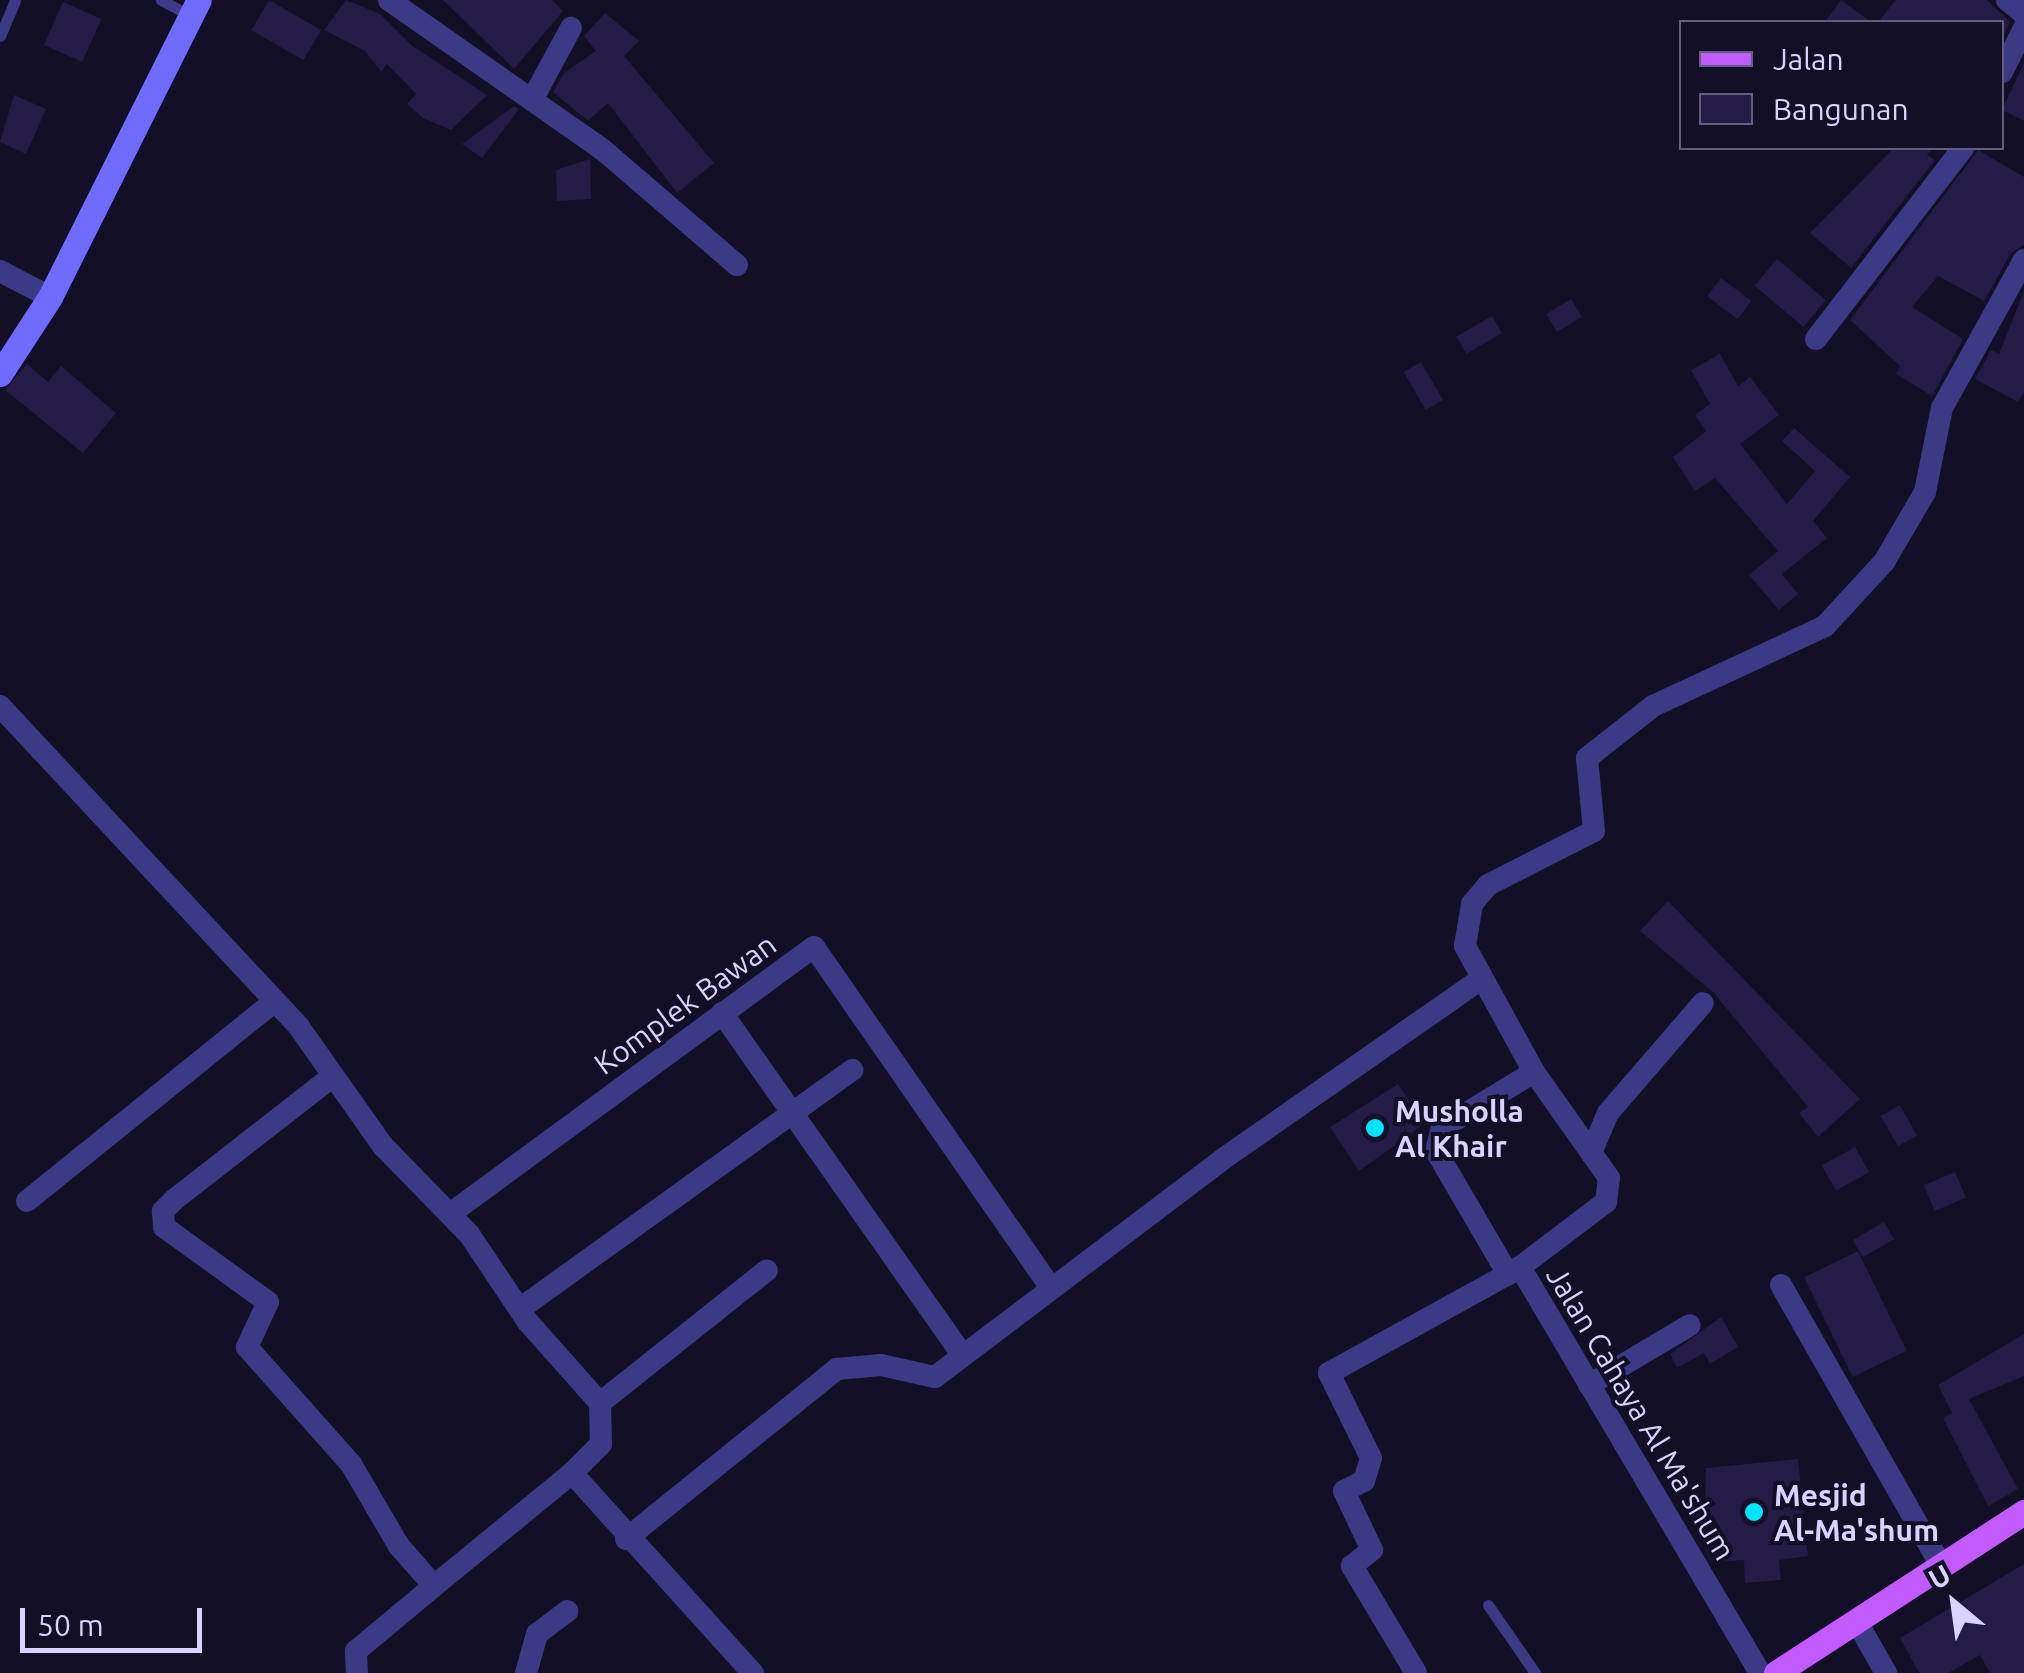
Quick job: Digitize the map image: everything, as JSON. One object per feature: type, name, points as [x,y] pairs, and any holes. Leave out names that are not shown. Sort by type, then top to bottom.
[{"type":"main road","points":[[1776,1673],[1942,1569],[2024,1512]]},
{"type":"street","points":[[390,0],[532,100],[737,265]]},
{"type":"street","points":[[2007,0],[2024,14]]},
{"type":"street","points":[[0,374],[50,297],[195,8]]},
{"type":"street","points":[[532,100],[571,28]]},
{"type":"street","points":[[2004,68],[2024,28]]},
{"type":"street","points":[[1816,339],[1961,150]]},
{"type":"street","points":[[1534,1072],[1442,1128],[1436,1150],[1514,1271],[1606,1202],[1609,1178],[1534,1072],[1481,979],[1465,946],[1472,904],[1488,884],[1594,831],[1587,758],[1653,706],[1730,664],[1825,626],[1884,562],[1925,492],[1942,408],[2024,260]]},
{"type":"street","points":[[0,272],[50,297]]},
{"type":"street","points":[[0,706],[274,1002],[383,1146],[450,1214],[521,1308],[600,1402],[601,1444],[356,1650],[357,1673]]},
{"type":"street","name":"Komplek Bawan","points":[[450,1214],[814,946],[1051,1288]]},
{"type":"street","points":[[626,1538],[837,1369],[881,1365],[934,1377],[1051,1288],[1481,979]]},
{"type":"street","points":[[27,1201],[274,1002]]},
{"type":"street","points":[[1591,1153],[1608,1113],[1703,1003]]},
{"type":"street","points":[[722,1013],[962,1354]]},
{"type":"street","points":[[521,1308],[852,1070]]},
{"type":"street","points":[[333,1076],[163,1211],[164,1226],[268,1302],[247,1347],[351,1464],[399,1546],[434,1586]]},
{"type":"street","points":[[600,1402],[766,1270]]},
{"type":"street","name":"Jalan Cahaya Al Ma'shum","points":[[1416,1673],[1352,1566],[1372,1550],[1344,1491],[1364,1481],[1371,1458],[1329,1373],[1514,1271],[1590,1385],[1760,1673]]},
{"type":"street","points":[[1781,1285],[1942,1569]]},
{"type":"street","points":[[1590,1385],[1690,1325]]},
{"type":"street","points":[[572,1472],[626,1538],[752,1673]]},
{"type":"street","points":[[526,1673],[538,1634],[566,1611]]},
{"type":"street","points":[[1857,1622],[1886,1673]]},
{"type":"lane","points":[[0,36],[15,0]]},
{"type":"lane","points":[[161,0],[195,8]]},
{"type":"lane","points":[[1488,1605],[1535,1673]]},
{"type":"building","points":[[269,0],[321,30],[303,60],[252,30]]},
{"type":"building","points":[[346,0],[380,14],[411,45],[487,95],[451,130],[423,118],[407,104],[416,94],[387,64],[381,72],[365,51],[324,30]]},
{"type":"building","points":[[443,0],[552,0],[563,11],[514,69]]},
{"type":"building","points":[[1841,0],[1868,20],[1826,20]]},
{"type":"building","points":[[1896,0],[1987,0],[2010,22],[2004,35],[2004,20],[1880,20]]},
{"type":"building","points":[[63,2],[101,19],[82,62],[44,45]]},
{"type":"building","points":[[605,13],[639,41],[624,56],[714,163],[677,193],[608,103],[588,121],[553,92],[564,73],[596,51],[584,36]]},
{"type":"building","points":[[2024,63],[2024,121],[2004,111]]},
{"type":"building","points":[[14,95],[46,109],[26,154],[0,142]]},
{"type":"building","points":[[514,106],[519,109],[482,158],[462,144]]},
{"type":"building","points":[[1892,150],[1931,150],[1927,155],[1935,160],[1851,268],[1810,233]]},
{"type":"building","points":[[1978,150],[2024,177],[2024,245],[2011,253],[1984,301],[1938,276],[1912,307],[1963,339],[1932,396],[1896,374],[1900,366],[1850,320]]},
{"type":"building","points":[[590,159],[591,199],[557,201],[556,170]]},
{"type":"building","points":[[1777,259],[1826,300],[1804,327],[1755,286]]},
{"type":"building","points":[[1721,278],[1751,301],[1738,319],[1707,296]]},
{"type":"building","points":[[2024,291],[2024,392],[2018,402],[1975,379],[1991,350],[1999,354]]},
{"type":"building","points":[[1571,299],[1582,317],[1557,332],[1546,314]]},
{"type":"building","points":[[1492,316],[1502,333],[1466,354],[1456,336]]},
{"type":"building","points":[[1720,354],[1738,386],[1750,377],[1779,415],[1740,444],[1787,504],[1815,471],[1782,441],[1794,428],[1850,477],[1813,521],[1827,538],[1782,574],[1798,594],[1779,610],[1749,575],[1778,551],[1715,478],[1695,491],[1673,457],[1706,431],[1695,415],[1710,404],[1691,370]]},
{"type":"building","points":[[1421,362],[1443,400],[1426,410],[1404,372]]},
{"type":"building","points":[[27,364],[48,382],[61,366],[116,413],[83,453],[5,390]]},
{"type":"building","points":[[1668,901],[1860,1099],[1818,1137],[1799,1113],[1808,1107],[1713,992],[1640,931]]},
{"type":"building","name":"Musholla Al Khair","points":[[1398,1084],[1422,1120],[1419,1128],[1359,1171],[1330,1127]]},
{"type":"building","points":[[1900,1105],[1917,1136],[1898,1146],[1881,1116]]},
{"type":"building","points":[[1855,1147],[1869,1172],[1836,1191],[1822,1165]]},
{"type":"building","points":[[1955,1172],[1966,1198],[1935,1211],[1924,1185]]},
{"type":"building","points":[[1884,1222],[1894,1239],[1863,1257],[1853,1240]]},
{"type":"building","points":[[1858,1251],[1907,1351],[1853,1377],[1804,1277]]},
{"type":"building","points":[[1721,1317],[1738,1347],[1710,1364],[1704,1353],[1677,1368],[1670,1354]]},
{"type":"building","points":[[2024,1334],[2024,1376],[1969,1399],[2018,1489],[1988,1506],[1943,1418],[1952,1413],[1938,1385]]},
{"type":"building","name":"Mesjid Al-Ma'shum","points":[[1798,1459],[1808,1556],[1779,1560],[1781,1580],[1745,1583],[1744,1560],[1712,1562],[1704,1549],[1706,1468]]},
{"type":"building","points":[[2024,1564],[2024,1673],[1990,1673],[1980,1655],[1948,1673],[1919,1673],[1900,1638]]},
{"type":"place","name":"Musholla Al Khair","points":[[1375,1128]]},
{"type":"place","name":"Mesjid Al-Ma'shum","points":[[1754,1512]]}]
